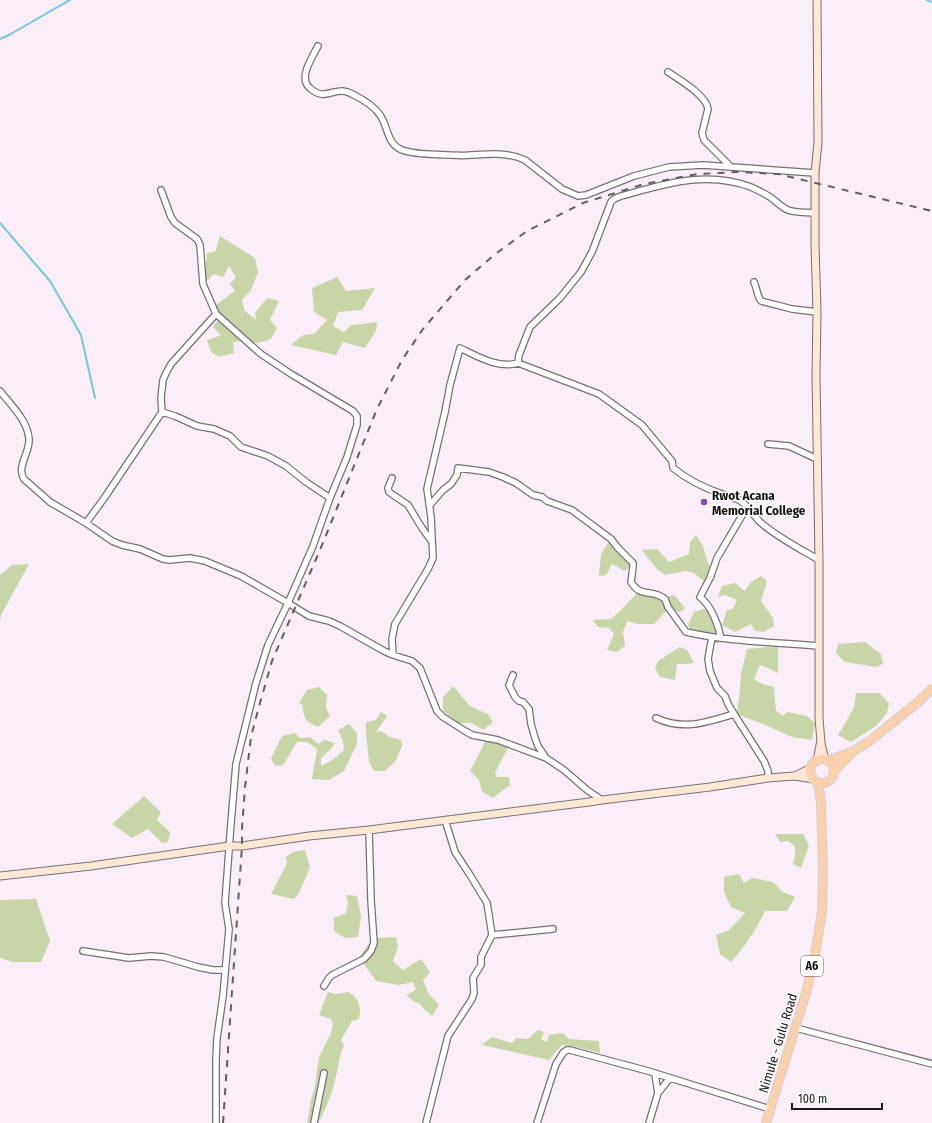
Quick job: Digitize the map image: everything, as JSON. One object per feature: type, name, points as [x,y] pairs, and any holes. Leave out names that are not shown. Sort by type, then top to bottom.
[{"type":"main road","name":"A6","points":[[828,782],[832,778],[834,771],[854,751],[871,740],[932,689]]},
{"type":"main road","name":"A6","points":[[816,781],[811,775],[811,768],[813,764],[854,751]]},
{"type":"main road","points":[[823,760],[831,764],[834,771]]},
{"type":"main road","points":[[816,781],[823,783],[828,782]]},
{"type":"main road","name":"Nimule - Gulu Road","points":[[766,1123],[808,986],[816,950],[822,911],[823,870],[821,802],[816,781]]},
{"type":"main road","name":"Nimule - Gulu Road","points":[[821,802],[828,782]]},
{"type":"street","points":[[817,0],[818,142],[815,173],[814,244],[817,312],[816,375],[819,560],[819,718],[823,760]]},
{"type":"street","points":[[318,46],[305,73],[308,87],[318,94],[337,91],[349,92],[363,99],[381,116],[390,142],[395,147],[410,152],[470,156],[487,154],[510,155],[520,157],[562,190],[578,196],[586,195],[634,176],[668,167],[704,165],[730,166],[815,173]]},
{"type":"street","points":[[668,72],[695,91],[708,106],[702,133],[704,140],[730,166]]},
{"type":"street","points":[[518,363],[519,355],[530,327],[560,298],[581,272],[592,252],[614,199],[672,182],[704,179],[725,180],[751,187],[768,196],[788,210],[815,213]]},
{"type":"street","points":[[162,190],[175,223],[199,242],[203,284],[216,314],[262,354],[291,374],[353,411],[357,416],[357,425],[347,457],[312,546],[288,603],[268,645],[256,683],[236,764],[233,788],[226,903],[229,929],[223,996],[217,1038],[216,1123]]},
{"type":"street","points":[[754,282],[761,301],[792,309],[817,312]]},
{"type":"street","points":[[86,523],[162,412],[161,398],[163,380],[171,364],[216,314]]},
{"type":"street","points":[[393,655],[392,639],[395,624],[409,603],[431,564],[433,554],[430,505],[427,488],[450,385],[460,348],[498,364],[509,365],[518,363],[599,394],[642,425],[672,460],[673,468],[684,477],[698,485],[741,501],[760,522],[782,538],[819,560]]},
{"type":"street","points":[[0,391],[14,408],[28,431],[29,441],[22,468],[23,477],[50,502],[86,523],[112,541],[140,549],[163,559],[169,560],[185,558],[199,560],[223,568],[241,576],[309,616],[329,621],[348,629],[375,646],[393,655],[408,659],[418,666],[432,695],[437,711],[443,717],[472,735],[498,740],[546,758],[602,800]]},
{"type":"street","points":[[162,412],[197,426],[214,429],[230,436],[241,447],[268,456],[286,466],[330,498]]},
{"type":"street","points":[[768,444],[789,446],[817,459]]},
{"type":"street","points":[[430,505],[443,490],[451,484],[457,475],[458,468],[489,472],[503,477],[516,483],[533,495],[542,497],[547,501],[572,510],[611,539],[633,563],[631,582],[635,588],[642,592],[662,596],[686,632],[743,641],[819,646]]},
{"type":"street","points":[[392,478],[388,488],[390,492],[408,505],[432,542]]},
{"type":"street","points":[[721,638],[715,619],[709,607],[700,597],[710,578],[717,558],[747,506]]},
{"type":"street","points":[[712,637],[708,659],[710,671],[717,688],[725,696],[728,704],[764,761],[768,771],[768,778]]},
{"type":"street","points":[[513,675],[509,685],[515,697],[519,701],[523,702],[529,709],[535,738],[538,746],[546,758]]},
{"type":"street","points":[[656,718],[674,724],[697,724],[734,714]]},
{"type":"street","points":[[794,776],[811,768]]},
{"type":"street","points":[[0,876],[91,866],[229,846],[242,846],[309,836],[369,830],[710,787],[768,778],[794,776],[816,781]]},
{"type":"street","points":[[426,1123],[448,1036],[472,999],[474,993],[473,978],[481,965],[481,957],[492,935],[487,903],[455,852],[446,820]]},
{"type":"street","points":[[324,986],[332,975],[364,959],[373,947],[374,937],[371,900],[369,830]]},
{"type":"street","points":[[492,935],[553,929]]},
{"type":"street","points":[[83,951],[129,958],[151,956],[164,957],[198,967],[213,970],[225,970]]},
{"type":"street","points":[[796,1028],[932,1063]]},
{"type":"street","points":[[537,1123],[556,1064],[566,1050],[575,1050],[770,1109]]},
{"type":"street","points":[[314,1123],[324,1073]]},
{"type":"street","points":[[655,1074],[658,1094]]},
{"type":"street","points":[[649,1123],[658,1094],[670,1078]]},
{"type":"green space","points":[[220,236],[255,258],[258,272],[251,290],[242,300],[245,311],[256,320],[255,313],[267,298],[279,301],[270,320],[277,328],[270,340],[257,343],[248,341],[233,342],[234,353],[219,357],[211,352],[207,340],[221,335],[213,327],[219,319],[216,305],[235,291],[230,284],[236,277],[229,266],[223,277],[214,274],[207,281],[205,271],[207,253],[215,252]]},
{"type":"green space","points":[[337,277],[346,291],[375,288],[362,310],[338,312],[333,326],[344,332],[352,325],[377,322],[376,331],[365,348],[343,342],[336,355],[291,345],[303,335],[314,334],[327,320],[314,312],[312,288]]},
{"type":"green space","points":[[696,535],[703,546],[708,563],[716,577],[707,584],[694,573],[686,571],[665,575],[657,569],[642,550],[657,549],[669,562],[689,554],[690,542]]},
{"type":"green space","points":[[609,541],[625,555],[630,566],[625,571],[612,564],[606,575],[599,576],[601,554]]},
{"type":"green space","points":[[29,564],[1,615],[0,622],[0,575],[12,565]]},
{"type":"green space","points":[[761,576],[767,581],[761,601],[773,618],[774,626],[764,632],[755,631],[751,624],[735,632],[722,625],[727,610],[733,609],[737,600],[725,595],[718,597],[722,586],[735,583],[745,591],[751,582]]},
{"type":"green space","points":[[642,588],[661,597],[674,595],[685,608],[680,612],[668,609],[654,624],[637,624],[627,621],[623,632],[625,646],[617,652],[607,650],[614,634],[609,628],[598,627],[593,620],[611,619]]},
{"type":"green space","points":[[704,609],[711,609],[718,629],[719,643],[712,643],[706,634],[692,632],[688,625],[694,612]]},
{"type":"green space","points":[[865,642],[881,654],[883,664],[876,667],[845,662],[836,653],[838,644]]},
{"type":"green space","points":[[778,646],[778,673],[760,665],[754,679],[762,684],[774,687],[776,711],[783,716],[787,712],[807,716],[815,723],[812,740],[792,737],[736,714],[739,700],[741,674],[747,649]]},
{"type":"green space","points":[[680,647],[687,650],[694,663],[677,664],[675,680],[660,677],[655,668],[658,661]]},
{"type":"green space","points":[[453,686],[470,706],[488,714],[493,722],[483,730],[472,723],[459,723],[443,711],[443,697]]},
{"type":"green space","points":[[319,687],[327,695],[326,708],[330,716],[318,727],[307,721],[303,713],[302,704],[299,703],[307,690]]},
{"type":"green space","points":[[856,693],[879,693],[889,703],[887,713],[876,726],[851,742],[838,735],[854,708]]},
{"type":"green space","points":[[381,712],[387,716],[376,732],[381,731],[390,737],[401,740],[402,746],[395,762],[385,771],[374,771],[369,762],[366,722],[376,720]]},
{"type":"green space","points":[[349,724],[357,733],[357,744],[344,771],[329,780],[312,779],[317,749],[307,742],[297,742],[283,765],[275,766],[271,758],[282,736],[295,733],[300,738],[310,737],[318,744],[324,740],[335,743],[321,758],[321,766],[334,759],[344,750],[343,741],[338,730]]},
{"type":"green space","points":[[486,740],[509,746],[495,773],[497,777],[509,777],[510,785],[493,798],[482,792],[479,780],[470,771]]},
{"type":"green space","points":[[144,796],[161,812],[157,820],[170,832],[168,842],[162,843],[148,829],[132,838],[112,824]]},
{"type":"green space","points":[[775,834],[803,834],[809,845],[801,868],[793,864],[795,846],[788,841],[780,842]]},
{"type":"green space","points":[[305,850],[310,867],[299,893],[294,899],[271,894],[287,863],[286,857],[293,852]]},
{"type":"green space","points":[[739,874],[744,883],[752,878],[773,882],[783,892],[795,897],[787,911],[765,911],[750,938],[731,962],[720,954],[716,935],[729,930],[745,913],[731,907],[724,892],[724,877]]},
{"type":"green space","points":[[346,895],[357,896],[361,916],[358,937],[345,938],[334,931],[334,918],[346,913],[348,903]]},
{"type":"green space","points":[[36,899],[50,941],[41,962],[13,962],[0,958],[0,900]]},
{"type":"green space","points":[[396,937],[398,947],[393,961],[403,970],[421,959],[430,972],[423,980],[428,993],[439,1005],[432,1016],[419,1003],[415,1002],[406,995],[416,990],[413,982],[399,985],[376,981],[359,957],[373,938]]},
{"type":"green space","points":[[328,992],[336,994],[349,992],[353,995],[359,1004],[359,1019],[352,1021],[341,1040],[344,1045],[340,1056],[333,1089],[318,1123],[307,1123],[315,1086],[319,1057],[331,1033],[333,1024],[331,1019],[319,1015]]},
{"type":"green space","points":[[538,1030],[544,1032],[541,1039],[547,1042],[549,1035],[563,1033],[569,1039],[599,1041],[600,1053],[562,1045],[549,1060],[482,1045],[492,1037],[512,1043],[516,1038],[528,1039]]},
{"type":"waterway","points":[[0,39],[70,0]]},
{"type":"waterway","points":[[927,0],[932,2]]},
{"type":"waterway","points":[[0,223],[50,281],[81,335],[95,398]]},
{"type":"railway","points":[[223,1123],[242,828],[251,737],[272,661],[320,550],[377,409],[402,360],[423,329],[465,280],[494,255],[527,231],[583,203],[644,184],[698,174],[738,172],[778,174],[932,211]]},
{"type":"place","name":"Rwot Acana Memorial College","points":[[704,502]]}]
